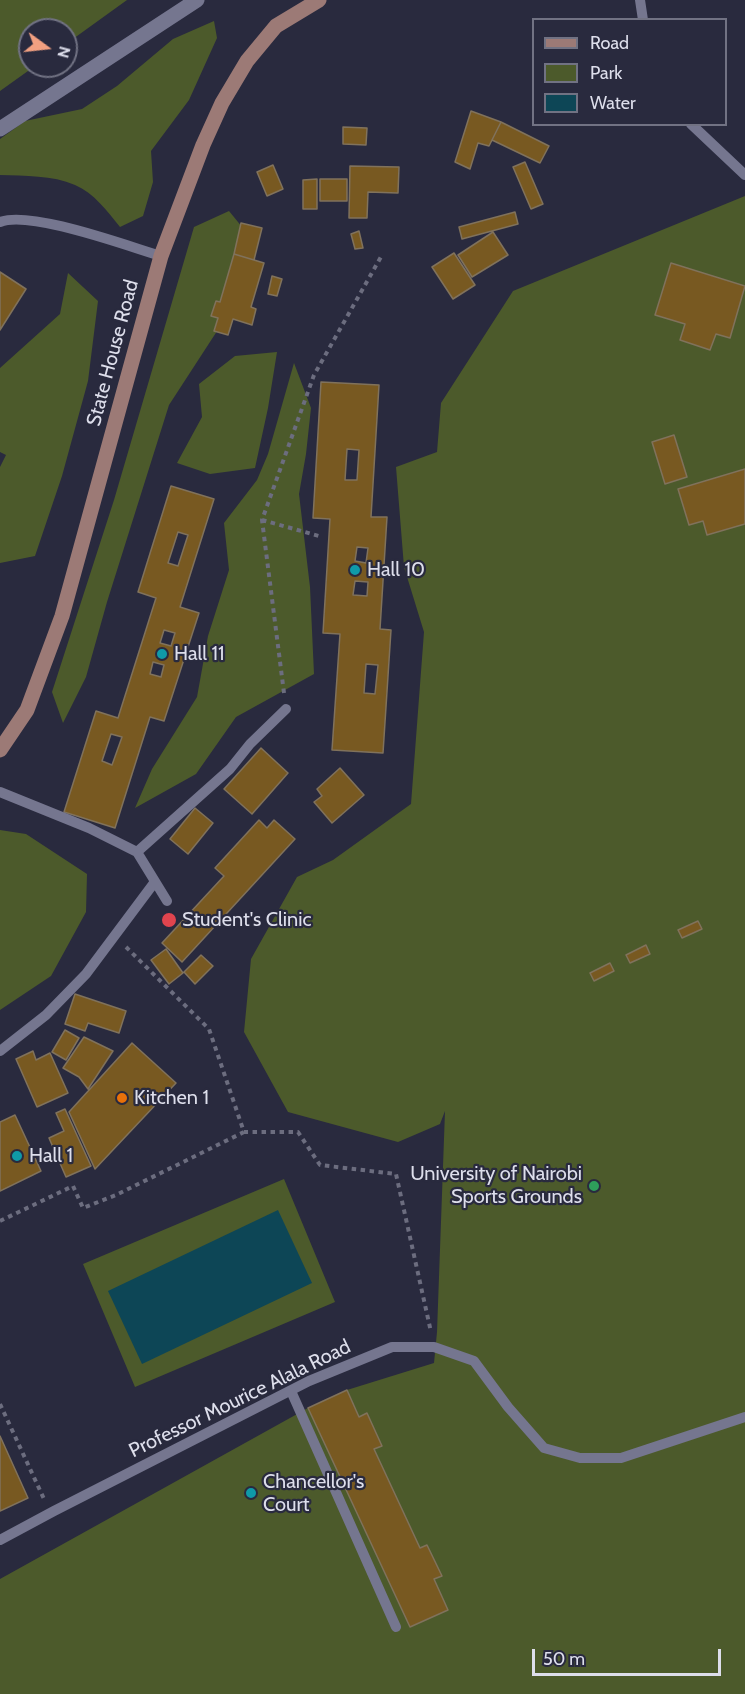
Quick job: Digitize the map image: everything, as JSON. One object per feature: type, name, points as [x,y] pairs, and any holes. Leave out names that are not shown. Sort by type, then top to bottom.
[{"type":"street","points":[[0,129],[198,0]]},
{"type":"street","name":"State House Road","points":[[0,750],[27,710],[62,616],[161,256],[203,145],[222,103],[247,61],[276,27],[317,0]]},
{"type":"lane","points":[[639,0],[643,18]]},
{"type":"lane","points":[[693,126],[745,175]]},
{"type":"lane","points":[[0,222],[22,219],[44,222],[161,256]]},
{"type":"lane","points":[[136,852],[230,769],[250,744],[286,709]]},
{"type":"lane","points":[[0,792],[89,828],[136,852],[167,901]]},
{"type":"lane","points":[[0,1051],[46,1015],[86,974],[154,883]]},
{"type":"lane","name":"Professor Mourice Alala Road","points":[[0,1540],[309,1381],[392,1347],[434,1347],[474,1361],[508,1407],[544,1448],[580,1458],[621,1458],[745,1418]]},
{"type":"lane","points":[[291,1391],[396,1627]]},
{"type":"path","points":[[286,709],[262,520],[314,375],[382,255]]},
{"type":"path","points":[[262,520],[319,536]]},
{"type":"path","points":[[117,934],[125,945],[209,1029],[244,1132]]},
{"type":"path","points":[[0,1221],[73,1186],[83,1208],[116,1195],[244,1132],[298,1132],[320,1165],[396,1174],[434,1347]]},
{"type":"path","points":[[0,1404],[41,1495],[54,1511]]},
{"type":"green space","points":[[0,0],[127,0],[78,35],[78,18],[18,18],[18,78],[0,91]]},
{"type":"green space","points":[[214,21],[217,38],[189,100],[151,151],[153,182],[143,216],[120,227],[105,209],[82,188],[48,178],[0,175],[0,139],[25,121],[82,109],[117,86],[173,39]]},
{"type":"green space","name":"University of Nairobi Sports Grounds","points":[[745,196],[745,1694],[0,1694],[0,1579],[308,1408],[347,1390],[434,1363],[445,1111],[440,1124],[398,1142],[288,1112],[244,1032],[251,959],[297,877],[333,860],[411,804],[424,632],[404,567],[396,467],[437,452],[441,403],[513,291]]},
{"type":"green space","points":[[229,211],[256,244],[221,325],[169,405],[107,602],[86,677],[63,723],[52,692],[114,500],[194,227]]},
{"type":"green space","points":[[68,273],[98,301],[88,381],[62,476],[35,556],[0,563],[0,467],[6,455],[0,452],[0,368],[60,314]]},
{"type":"green space","points":[[277,352],[255,468],[210,474],[177,463],[202,417],[199,384],[235,356]]},
{"type":"green space","points":[[294,363],[311,408],[299,494],[310,587],[314,674],[236,717],[196,774],[135,808],[152,769],[197,697],[208,636],[229,570],[224,523],[257,480],[268,454]]},
{"type":"green space","points":[[0,830],[26,834],[87,874],[86,912],[51,976],[0,1010]]},
{"type":"green space","points":[[284,1179],[335,1302],[135,1387],[83,1264]]},
{"type":"water","points":[[278,1210],[312,1283],[142,1364],[108,1291]]},
{"type":"building","points":[[471,111],[501,122],[489,146],[478,143],[470,169],[455,162]]},
{"type":"building","points":[[501,122],[549,146],[540,163],[492,140]]},
{"type":"building","points":[[343,127],[367,128],[366,145],[343,144]]},
{"type":"building","points":[[525,162],[543,204],[531,209],[513,167]]},
{"type":"building","points":[[273,165],[283,189],[267,196],[257,172]]},
{"type":"building","points":[[350,166],[399,167],[398,193],[368,192],[367,218],[349,218]]},
{"type":"building","points":[[317,179],[317,209],[303,209],[303,180]]},
{"type":"building","points":[[320,179],[347,179],[347,201],[320,201]]},
{"type":"building","points":[[515,212],[518,224],[462,239],[459,227]]},
{"type":"building","points":[[241,223],[262,228],[254,260],[234,254]]},
{"type":"building","points":[[359,231],[363,248],[355,249],[351,234]]},
{"type":"building","points":[[493,232],[508,255],[472,277],[458,255]]},
{"type":"building","points":[[454,253],[475,285],[453,299],[432,267]]},
{"type":"building","points":[[234,254],[264,263],[251,307],[256,309],[252,325],[233,319],[228,335],[214,331],[218,318],[211,316],[216,301],[220,302]]},
{"type":"building","points":[[671,263],[745,286],[730,338],[716,334],[710,350],[680,340],[685,324],[655,315]]},
{"type":"building","points":[[0,272],[26,289],[0,330]]},
{"type":"building","points":[[272,276],[282,279],[277,296],[268,294]]},
{"type":"building","name":"Hall 10","points":[[321,382],[379,385],[371,517],[387,517],[380,629],[391,630],[383,753],[332,750],[340,634],[323,633],[330,519],[313,518]],"holes":[[[347,449],[359,450],[357,480],[345,480]],[[357,547],[368,548],[366,563],[355,561]],[[355,581],[368,582],[367,596],[353,595]],[[366,664],[378,665],[375,694],[364,693]]]},
{"type":"building","points":[[674,435],[687,477],[665,484],[652,442]]},
{"type":"building","points":[[745,469],[745,524],[707,535],[703,521],[689,525],[678,489]]},
{"type":"building","name":"Hall 11","points":[[171,486],[214,499],[180,607],[199,613],[164,721],[150,717],[115,828],[64,812],[96,711],[118,718],[156,598],[138,592]],"holes":[[[178,532],[188,535],[178,566],[168,563]],[[164,630],[175,633],[171,646],[160,643]],[[153,662],[164,665],[161,677],[150,674]],[[111,734],[122,737],[112,765],[102,761]]]},
{"type":"building","points":[[261,748],[288,773],[252,814],[224,789]]},
{"type":"building","points":[[340,768],[364,795],[332,823],[314,802],[322,796],[317,789]]},
{"type":"building","points":[[195,808],[213,823],[188,854],[170,839]]},
{"type":"building","points":[[259,820],[267,828],[274,820],[295,839],[182,962],[162,943],[224,876],[215,868]]},
{"type":"building","points":[[698,921],[702,929],[682,938],[678,930]]},
{"type":"building","points":[[646,945],[650,954],[630,963],[626,955]]},
{"type":"building","points":[[166,949],[183,973],[169,984],[151,960]]},
{"type":"building","points":[[201,955],[213,966],[195,984],[184,972]]},
{"type":"building","points":[[610,963],[614,971],[594,981],[590,973]]},
{"type":"building","points":[[75,994],[126,1011],[119,1033],[88,1023],[85,1031],[65,1024]]},
{"type":"building","points":[[65,1030],[79,1038],[66,1060],[52,1052]]},
{"type":"building","points":[[84,1037],[113,1051],[88,1089],[79,1077],[63,1068]]},
{"type":"building","name":"Kitchen 1","points":[[132,1043],[176,1083],[95,1169],[69,1112]]},
{"type":"building","points":[[33,1051],[36,1060],[50,1053],[68,1093],[37,1107],[16,1059]]},
{"type":"building","points":[[65,1109],[91,1166],[66,1177],[49,1138],[64,1131],[56,1113]]},
{"type":"building","name":"Hall 1","points":[[15,1115],[41,1171],[0,1191],[0,1122]]},
{"type":"building","points":[[347,1390],[359,1417],[367,1413],[382,1446],[374,1449],[420,1548],[427,1545],[442,1576],[434,1579],[448,1610],[410,1627],[308,1408]]},
{"type":"building","points":[[0,1436],[28,1498],[0,1511]]},
{"type":"place","name":"Hall 10","points":[[355,570]]},
{"type":"place","name":"Hall 11","points":[[162,654]]},
{"type":"place","name":"Student's Clinic","points":[[169,920]]},
{"type":"place","name":"Kitchen 1","points":[[122,1098]]},
{"type":"place","name":"Hall 1","points":[[17,1156]]},
{"type":"place","name":"University of Nairobi Sports Grounds","points":[[594,1186]]},
{"type":"place","name":"Chancellor's Court","points":[[251,1493]]}]
